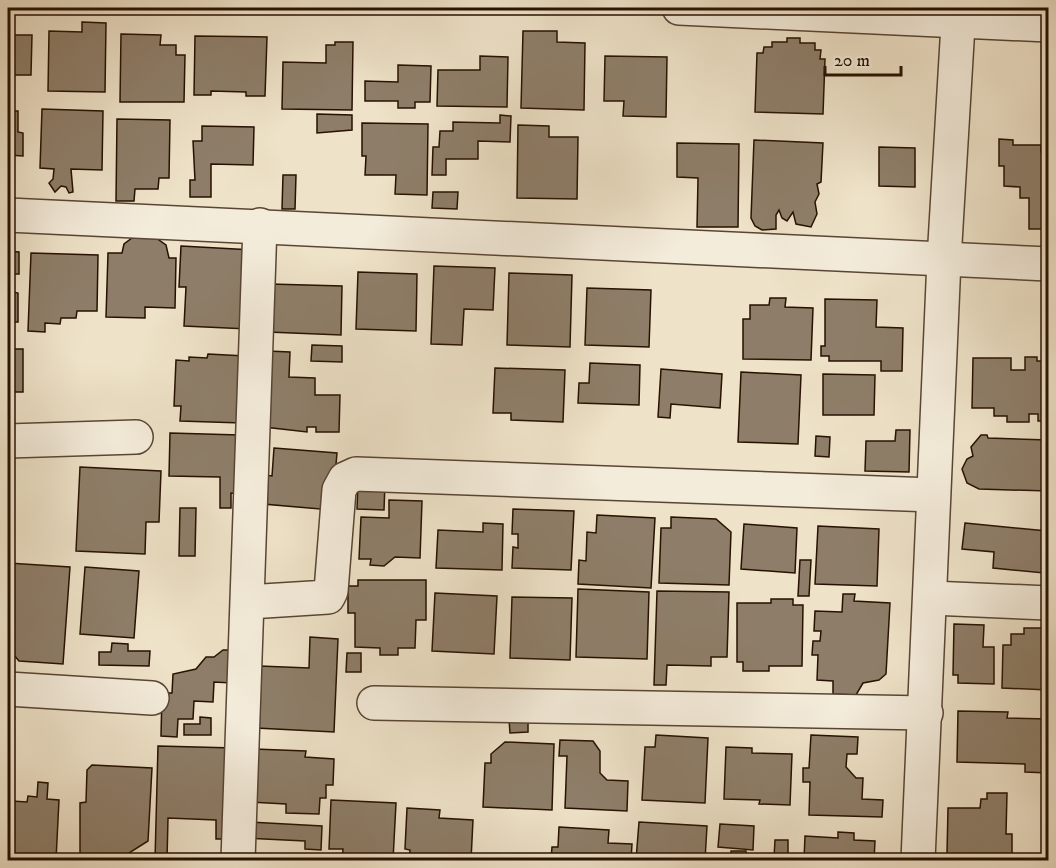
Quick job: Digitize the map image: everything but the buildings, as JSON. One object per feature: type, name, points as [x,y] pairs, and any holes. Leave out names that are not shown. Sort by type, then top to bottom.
[{"type":"street","points":[[679,8],[959,14],[1048,25]]},
{"type":"street","points":[[918,861],[944,260],[959,14]]},
{"type":"street","points":[[8,215],[260,225],[1048,264]]},
{"type":"street","points":[[238,861],[260,225]]},
{"type":"street","points":[[8,441],[136,438]]},
{"type":"street","points":[[248,602],[328,597],[331,591],[339,490],[345,479],[357,474],[933,495]]},
{"type":"street","points":[[931,598],[1048,603]]},
{"type":"street","points":[[8,689],[152,698]]},
{"type":"street","points":[[374,703],[926,713]]}]
